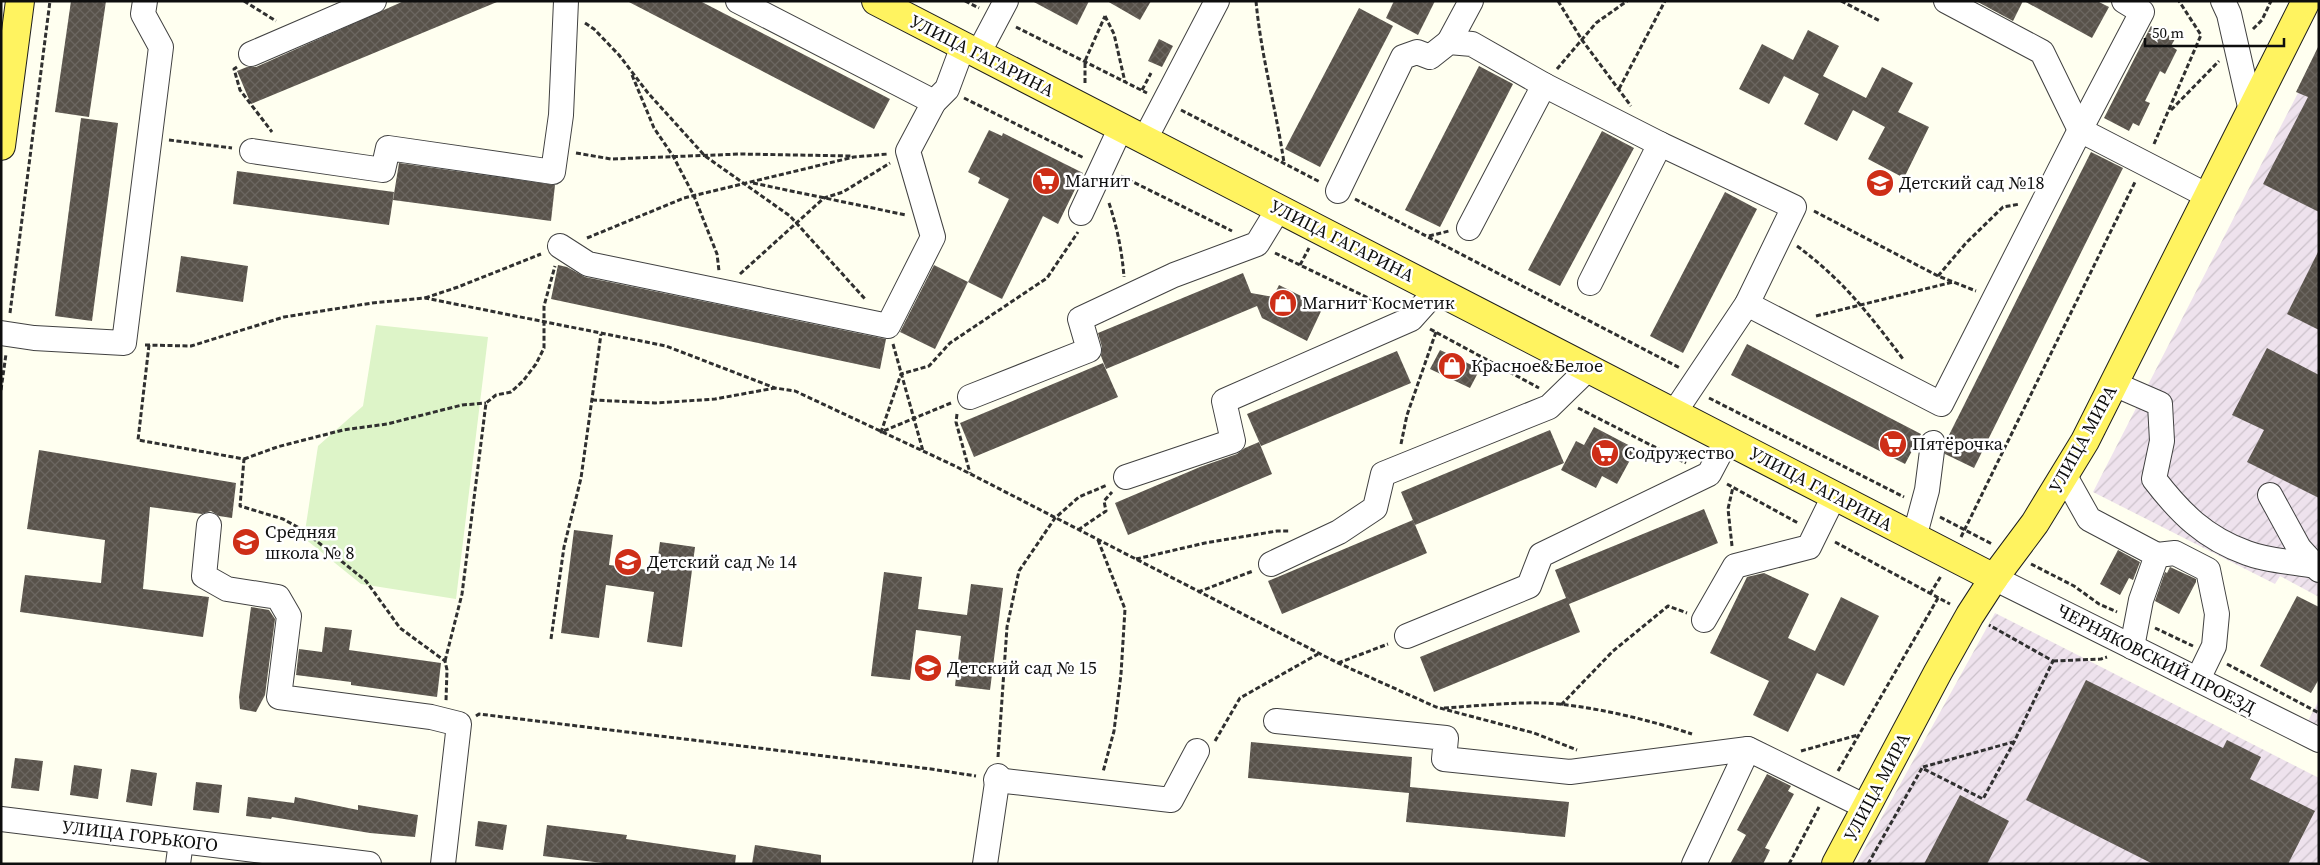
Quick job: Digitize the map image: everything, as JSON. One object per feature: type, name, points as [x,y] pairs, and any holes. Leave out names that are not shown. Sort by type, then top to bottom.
[{"type":"main road","points":[[1,146],[20,1]]},
{"type":"main road","name":"УЛИЦА ГАГАРИНА","points":[[876,1],[1994,578]]},
{"type":"main road","name":"УЛИЦА МИРА","points":[[1836,864],[1938,672],[1994,578],[2035,523],[2086,441],[2306,1]]},
{"type":"street","points":[[5,333],[34,338],[124,343],[161,48],[143,14],[145,1]]},
{"type":"street","points":[[251,54],[374,1]]},
{"type":"street","points":[[738,1],[941,95]]},
{"type":"street","points":[[560,246],[588,264],[888,326],[933,237],[908,151],[970,50],[1006,1]]},
{"type":"street","points":[[1089,214],[1133,133],[1217,1]]},
{"type":"street","points":[[1338,191],[1403,57],[1417,52],[1430,57],[1449,42],[1471,1]]},
{"type":"street","points":[[1946,1],[2042,52],[2080,130],[2208,196]]},
{"type":"street","points":[[1747,304],[1941,404],[2142,12],[2124,1]]},
{"type":"street","points":[[252,151],[383,170],[388,148],[553,172],[561,115],[566,5]]},
{"type":"street","points":[[2233,5],[2236,45],[2251,111]]},
{"type":"street","points":[[1449,42],[1472,44],[1544,85],[1660,144],[1794,207],[1747,304],[1674,413]]},
{"type":"street","points":[[1469,228],[1544,85]]},
{"type":"street","points":[[1590,283],[1660,144]]},
{"type":"street","points":[[962,404],[1089,350],[1080,319],[1174,275],[1257,244],[1278,208]]},
{"type":"street","points":[[1126,477],[1233,441],[1224,401],[1411,319],[1437,290]]},
{"type":"street","points":[[1272,564],[1340,532],[1375,508],[1383,474],[1549,407],[1588,369]]},
{"type":"street","points":[[2114,384],[2160,404],[2162,441],[2154,479],[2178,510],[2211,536],[2248,554],[2317,568]]},
{"type":"street","points":[[1407,636],[1529,586],[1541,555],[1708,474],[1727,440]]},
{"type":"street","points":[[1914,538],[1927,490],[1933,443]]},
{"type":"street","points":[[2065,476],[2089,519],[2157,555],[2175,553],[2208,570],[2217,614],[2214,646],[2198,679]]},
{"type":"street","points":[[2270,495],[2299,548],[2317,568]]},
{"type":"street","points":[[1704,620],[1735,566],[1809,548],[1834,496]]},
{"type":"street","points":[[209,525],[204,576],[227,589],[278,597],[289,616],[280,698],[431,717],[458,725],[443,864]]},
{"type":"street","points":[[2134,647],[2141,600],[2157,555]]},
{"type":"street","name":"ЧЕРНЯКОВСКИЙ ПРОЕЗД","points":[[1994,578],[2319,740]]},
{"type":"street","points":[[1276,721],[1446,738],[1444,759],[1570,772],[1748,749],[1866,807]]},
{"type":"street","points":[[1694,864],[1748,749]]},
{"type":"street","points":[[985,864],[997,778],[1171,800],[1197,752]]},
{"type":"street","name":"УЛИЦА ГОРЬКОГО","points":[[1,819],[180,853],[369,864]]},
{"type":"path","points":[[1,390],[5,333],[50,1]]},
{"type":"path","points":[[244,1],[297,35]]},
{"type":"path","points":[[1256,1],[1260,38],[1279,126],[1284,163]]},
{"type":"path","points":[[1558,1],[1581,38],[1636,113]]},
{"type":"path","points":[[1544,85],[1581,38],[1596,23],[1627,1]]},
{"type":"path","points":[[1619,89],[1665,1]]},
{"type":"path","points":[[1841,1],[1880,21]]},
{"type":"path","points":[[1952,557],[2145,163],[2201,35],[2179,1]]},
{"type":"path","points":[[2168,113],[2262,20],[2271,1]]},
{"type":"path","points":[[566,5],[594,29],[705,156],[790,216],[888,326],[923,452]]},
{"type":"path","points":[[1085,87],[1085,61],[1105,16],[1114,34],[1125,82]]},
{"type":"path","points":[[251,54],[234,69],[240,90],[261,119],[294,157]]},
{"type":"path","points":[[629,68],[654,128],[673,156],[694,196],[717,254],[721,292]]},
{"type":"path","points":[[1142,90],[1151,73]]},
{"type":"path","points":[[941,95],[1110,175],[1120,176],[1411,319],[1559,399],[1708,474],[1817,533]]},
{"type":"path","points":[[150,138],[252,151]]},
{"type":"path","points":[[556,149],[611,159],[673,156],[862,157]]},
{"type":"path","points":[[124,343],[191,346],[284,317],[372,303],[425,298],[458,287],[560,246],[591,237],[694,196],[862,157],[908,151]]},
{"type":"path","points":[[721,292],[824,198],[842,192],[908,151]]},
{"type":"path","points":[[750,182],[929,221]]},
{"type":"path","points":[[901,374],[928,366],[950,344],[1046,278],[1089,214],[1107,198],[1116,224],[1123,258],[1125,298]]},
{"type":"path","points":[[1938,276],[1966,243],[2003,207],[2044,200]]},
{"type":"path","points":[[1794,207],[1819,212],[1938,276],[1995,298]]},
{"type":"path","points":[[1781,234],[1822,265],[1862,305],[1908,366]]},
{"type":"path","points":[[149,345],[138,440],[244,459],[277,447],[343,430],[387,424],[462,405],[486,403],[496,395],[511,392],[523,381],[536,364],[544,348],[544,306],[560,246]]},
{"type":"path","points":[[1784,323],[1953,282]]},
{"type":"path","points":[[425,298],[666,346],[775,388],[795,391],[970,473],[1318,654],[1441,708],[1534,733],[1584,753]]},
{"type":"path","points":[[1396,469],[1407,414],[1436,332]]},
{"type":"path","points":[[551,640],[564,547],[581,478],[601,334]]},
{"type":"path","points":[[881,432],[901,374]]},
{"type":"path","points":[[592,400],[655,403],[714,399],[775,388]]},
{"type":"path","points":[[486,403],[462,594],[445,661],[447,670],[445,709],[458,725],[479,714],[997,778],[1000,704],[1007,627],[1018,571],[1055,518],[1079,497],[1126,477]]},
{"type":"path","points":[[881,432],[914,418],[962,404]]},
{"type":"path","points":[[962,404],[956,422],[970,473]]},
{"type":"path","points":[[244,459],[240,506],[283,519],[304,530],[366,581],[400,628],[445,661]]},
{"type":"path","points":[[1078,530],[1106,511],[1104,500],[1126,477]]},
{"type":"path","points":[[1733,487],[1728,509],[1735,566]]},
{"type":"path","points":[[1135,559],[1205,543],[1277,531],[1295,531]]},
{"type":"path","points":[[1097,792],[1114,731],[1121,674],[1125,609],[1098,540]]},
{"type":"path","points":[[1198,592],[1272,564]]},
{"type":"path","points":[[1838,772],[1938,598]]},
{"type":"path","points":[[1560,706],[1613,651],[1668,606],[1704,620]]},
{"type":"path","points":[[1338,663],[1407,636]]},
{"type":"path","points":[[2053,661],[2101,659],[2134,647]]},
{"type":"path","points":[[1197,752],[1215,741],[1240,698],[1318,654]]},
{"type":"path","points":[[1441,708],[1544,703],[1607,713],[1670,727],[1696,736]]},
{"type":"path","points":[[1771,760],[1858,735]]},
{"type":"path","points":[[1922,768],[2014,742]]},
{"type":"path","points":[[1789,864],[1820,805]]},
{"type":"shaded area","points":[[2319,52],[2319,597],[2280,576],[2275,584],[2093,492]]},
{"type":"shaded area","points":[[1995,613],[2319,778],[2319,864],[1856,864]]},
{"type":"shaded area","points":[[2319,700],[2319,726],[2308,721]]},
{"type":"green space","points":[[376,325],[488,337],[456,599],[361,584],[304,538],[318,446],[363,406]]},
{"type":"building","points":[[71,1],[106,1],[89,117],[55,112]]},
{"type":"building","points":[[404,1],[497,2],[251,104],[237,71],[247,67],[256,67]]},
{"type":"building","points":[[627,1],[700,1],[890,99],[874,129]]},
{"type":"building","points":[[1032,1],[1089,1],[1077,25]]},
{"type":"building","points":[[1107,1],[1151,1],[1140,20]]},
{"type":"building","points":[[1394,1],[1435,1],[1418,35],[1386,18]]},
{"type":"building","points":[[1976,1],[2023,1],[2013,21]]},
{"type":"building","points":[[2024,1],[2097,1],[2109,7],[2092,38]]},
{"type":"building","points":[[1359,8],[1393,26],[1320,167],[1285,149]]},
{"type":"building","points":[[2151,26],[2175,39],[2171,46],[2177,50],[2165,74],[2160,71],[2145,101],[2150,103],[2139,126],[2133,123],[2129,131],[2104,118]]},
{"type":"building","points":[[1808,30],[1839,46],[1823,76],[1866,98],[1882,67],[1913,83],[1898,112],[1929,127],[1904,178],[1868,159],[1885,127],[1853,110],[1837,141],[1804,124],[1819,94],[1784,76],[1769,104],[1739,89],[1762,44],[1793,60]]},
{"type":"building","points":[[1159,39],[1173,46],[1162,67],[1148,61]]},
{"type":"building","points":[[2319,45],[2319,212],[2263,184],[2308,97],[2296,92]]},
{"type":"building","points":[[1479,66],[1513,84],[1440,227],[1405,210]]},
{"type":"building","points":[[81,118],[118,123],[92,321],[55,316]]},
{"type":"building","points":[[989,130],[1002,136],[1003,133],[1083,173],[1058,224],[1043,216],[1002,299],[968,282],[1009,199],[978,183],[980,178],[968,172]]},
{"type":"building","points":[[1602,131],[1634,148],[1560,286],[1528,270]]},
{"type":"building","points":[[2091,152],[2123,168],[1974,468],[1945,454],[1946,441]]},
{"type":"building","points":[[399,163],[555,185],[551,221],[393,200]]},
{"type":"building","points":[[237,171],[394,192],[389,225],[233,204]]},
{"type":"building","points":[[1725,192],[1757,209],[1683,353],[1650,336]]},
{"type":"building","points":[[2319,250],[2319,330],[2287,314]]},
{"type":"building","points":[[181,256],[248,266],[243,302],[176,292]]},
{"type":"building","points":[[558,265],[567,267],[585,277],[886,339],[880,369],[551,299]]},
{"type":"building","points":[[934,265],[968,282],[935,349],[900,332]]},
{"type":"building","points":[[1243,273],[1251,293],[1273,297],[1279,285],[1323,307],[1307,341],[1262,318],[1257,306],[1106,369],[1101,356],[1102,347],[1098,333]]},
{"type":"building","points":[[1747,344],[1921,434],[1905,464],[1731,375]]},
{"type":"building","points":[[2267,348],[2319,375],[2319,498],[2247,462],[2264,430],[2232,415]]},
{"type":"building","points":[[1440,350],[1480,369],[1470,388],[1430,369]]},
{"type":"building","points":[[1397,351],[1411,383],[1261,446],[1247,414]]},
{"type":"building","points":[[1103,363],[1118,397],[974,457],[960,423]]},
{"type":"building","points":[[1594,427],[1636,449],[1617,484],[1602,476],[1596,488],[1561,470],[1576,441],[1584,445]]},
{"type":"building","points":[[1550,430],[1564,463],[1415,525],[1401,492]]},
{"type":"building","points":[[1259,442],[1272,474],[1128,535],[1115,503],[1200,467],[1237,454]]},
{"type":"building","points":[[39,450],[236,483],[232,518],[219,516],[211,511],[202,514],[150,507],[143,589],[209,597],[203,637],[20,612],[25,575],[101,583],[105,540],[27,529]]},
{"type":"building","points":[[1704,509],[1718,543],[1569,604],[1580,632],[1434,692],[1420,657],[1566,598],[1555,570]]},
{"type":"building","points":[[1413,520],[1427,553],[1282,614],[1268,581]]},
{"type":"building","points":[[574,530],[613,535],[609,565],[656,571],[660,542],[695,547],[682,647],[647,642],[654,592],[606,585],[599,638],[561,633]]},
{"type":"building","points":[[2118,550],[2140,562],[2133,580],[2129,578],[2120,595],[2100,584]]},
{"type":"building","points":[[2170,567],[2196,579],[2179,614],[2155,601],[2165,572],[2167,573]]},
{"type":"building","points":[[884,572],[922,577],[918,609],[967,615],[971,584],[1003,588],[990,690],[955,686],[961,636],[916,630],[910,680],[871,676]]},
{"type":"building","points":[[1764,573],[1809,594],[1788,638],[1815,651],[1841,597],[1879,616],[1844,686],[1817,673],[1788,732],[1753,715],[1769,681],[1710,653],[1747,577]]},
{"type":"building","points":[[2297,596],[2319,607],[2319,679],[2311,693],[2260,666]]},
{"type":"building","points":[[251,607],[269,610],[275,619],[265,695],[256,712],[240,709],[239,697]]},
{"type":"building","points":[[325,627],[352,630],[349,650],[441,663],[437,697],[351,685],[351,682],[296,675],[299,649],[322,652]]},
{"type":"building","points":[[2086,680],[2223,748],[2227,740],[2261,757],[2250,779],[2315,811],[2288,864],[2153,864],[2026,800]]},
{"type":"building","points":[[1251,742],[1412,757],[1410,787],[1569,802],[1565,837],[1406,822],[1409,793],[1248,778]]},
{"type":"building","points":[[15,758],[43,761],[39,791],[11,788]]},
{"type":"building","points":[[74,765],[102,769],[98,799],[70,795]]},
{"type":"building","points":[[131,769],[157,773],[152,806],[126,802]]},
{"type":"building","points":[[1767,774],[1791,786],[1788,791],[1794,794],[1765,848],[1770,850],[1763,864],[1730,864],[1746,835],[1737,830]]},
{"type":"building","points":[[196,782],[222,785],[219,813],[193,810]]},
{"type":"building","points":[[1960,795],[2009,821],[1987,864],[1924,864]]},
{"type":"building","points":[[248,797],[294,803],[295,797],[358,810],[358,805],[418,815],[415,837],[370,833],[272,817],[271,819],[246,816]]},
{"type":"building","points":[[478,821],[507,825],[503,850],[475,846]]},
{"type":"building","points":[[547,825],[627,835],[626,839],[736,855],[735,864],[612,864],[543,856]]},
{"type":"building","points":[[755,845],[821,855],[821,864],[752,864]]},
{"type":"place","name":"Магнит","points":[[1046,181]]},
{"type":"place","name":"Детский сад №18","points":[[1880,183]]},
{"type":"place","name":"Магнит Косметик","points":[[1283,303]]},
{"type":"place","name":"Красное&Белое","points":[[1452,366]]},
{"type":"place","name":"Пятёрочка","points":[[1893,444]]},
{"type":"place","name":"Содружество","points":[[1605,453]]},
{"type":"place","name":"Cредняя школа № 8","points":[[246,542]]},
{"type":"place","name":"Детский сад № 14","points":[[628,562]]},
{"type":"place","name":"Детский сад № 15","points":[[928,668]]}]
